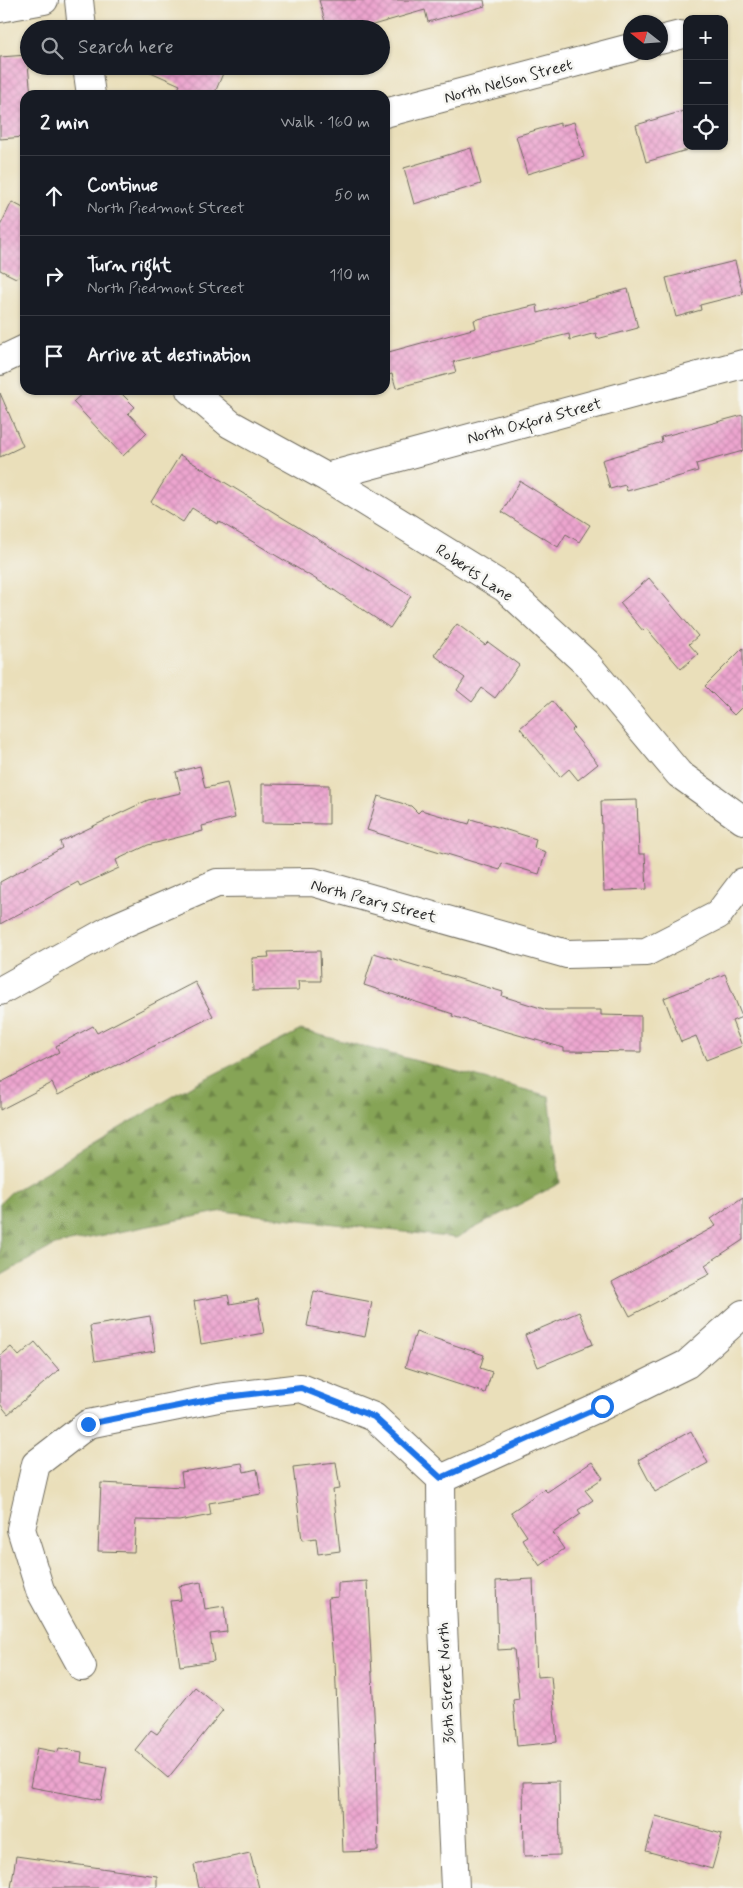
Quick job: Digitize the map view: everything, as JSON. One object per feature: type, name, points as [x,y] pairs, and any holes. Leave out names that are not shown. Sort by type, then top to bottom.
[{"type":"street","points":[[0,8],[44,0]]},
{"type":"street","points":[[79,0],[81,20]]},
{"type":"street","name":"North Nelson Street","points":[[390,112],[623,50]]},
{"type":"street","points":[[88,75],[90,90]]},
{"type":"street","points":[[0,361],[20,351]]},
{"type":"street","name":"North Oxford Street","points":[[326,477],[743,364]]},
{"type":"street","name":"Roberts Lane","points":[[196,395],[230,424],[326,477],[505,588],[587,664],[680,774],[743,820]]},
{"type":"street","name":"North Peary Street","points":[[0,991],[113,928],[217,883],[314,882],[567,954],[646,952],[718,915],[743,882]]},
{"type":"street","points":[[82,1667],[40,1590],[22,1529],[36,1464],[88,1424],[218,1398],[301,1388],[374,1417],[441,1478],[602,1406],[687,1364],[743,1314]]},
{"type":"street","name":"36th Street North","points":[[441,1478],[442,1604],[454,1888]]},
{"type":"green space","points":[[301,1030],[549,1096],[560,1183],[456,1238],[223,1211],[55,1245],[0,1276],[0,1203],[10,1193],[189,1087]]},
{"type":"building","points":[[319,0],[484,0],[485,6],[428,22],[425,10],[390,20],[325,20]]},
{"type":"building","points":[[20,56],[20,75],[29,75],[30,90],[20,90],[20,137],[0,139],[0,57]]},
{"type":"building","points":[[157,75],[222,75],[216,90],[180,90],[178,89],[180,85]]},
{"type":"building","points":[[683,111],[683,150],[687,150],[646,162],[636,125]]},
{"type":"building","points":[[574,122],[584,157],[527,174],[516,136],[560,123],[560,126]]},
{"type":"building","points":[[471,148],[481,184],[414,204],[404,168]]},
{"type":"building","points":[[12,202],[20,206],[20,275],[18,279],[0,270],[0,226]]},
{"type":"building","points":[[735,261],[743,294],[700,305],[701,310],[676,317],[666,278]]},
{"type":"building","points":[[628,289],[638,328],[597,339],[596,333],[570,340],[569,334],[453,362],[456,372],[396,388],[392,374],[390,375],[390,352],[476,328],[474,320],[537,305],[538,313]]},
{"type":"building","points":[[0,393],[23,446],[0,457]]},
{"type":"building","points":[[81,395],[123,395],[135,407],[128,413],[147,433],[123,456],[73,402]]},
{"type":"building","points":[[743,415],[743,451],[696,464],[698,471],[627,491],[625,485],[610,489],[602,460],[662,442],[661,437]]},
{"type":"building","points":[[180,455],[411,596],[390,628],[334,590],[218,521],[217,524],[192,508],[183,522],[151,502]]},
{"type":"building","points":[[520,481],[590,525],[579,542],[566,534],[558,547],[502,512]]},
{"type":"building","points":[[649,578],[698,636],[689,644],[698,654],[681,669],[646,628],[643,631],[620,603]]},
{"type":"building","points":[[457,624],[485,645],[488,642],[519,665],[495,698],[482,688],[472,702],[457,690],[465,678],[434,655]]},
{"type":"building","points":[[743,648],[743,706],[734,715],[705,686]]},
{"type":"building","points":[[552,701],[574,728],[571,731],[598,764],[578,780],[569,769],[560,777],[520,728]]},
{"type":"building","points":[[200,766],[205,788],[227,783],[235,818],[202,826],[203,831],[148,845],[116,860],[119,868],[80,886],[78,882],[0,924],[0,882],[62,848],[60,842],[148,800],[181,793],[176,772]]},
{"type":"building","points":[[262,784],[329,785],[329,824],[262,823]]},
{"type":"building","points":[[378,796],[411,806],[418,813],[421,810],[469,824],[471,819],[536,839],[534,848],[546,852],[539,874],[502,863],[500,870],[367,830]]},
{"type":"building","points":[[637,800],[639,854],[645,854],[647,889],[604,891],[601,801]]},
{"type":"building","points":[[320,951],[321,981],[298,981],[299,990],[253,991],[252,958],[269,957],[268,952]]},
{"type":"building","points":[[374,953],[503,992],[502,996],[547,1010],[601,1010],[601,1015],[641,1016],[641,1052],[564,1051],[564,1048],[452,1016],[453,1014],[364,985]]},
{"type":"building","points":[[725,974],[742,1017],[732,1021],[742,1046],[706,1060],[696,1036],[681,1042],[664,998]]},
{"type":"building","points":[[195,982],[213,1016],[58,1095],[52,1083],[0,1110],[0,1083],[59,1052],[56,1046],[93,1026],[97,1033]]},
{"type":"building","points":[[743,1197],[743,1240],[705,1265],[710,1274],[630,1316],[612,1282],[716,1226],[711,1219]]},
{"type":"building","points":[[314,1291],[372,1302],[365,1337],[307,1326]]},
{"type":"building","points":[[228,1295],[230,1304],[258,1299],[264,1333],[201,1344],[194,1301]]},
{"type":"building","points":[[579,1312],[593,1344],[538,1367],[525,1335]]},
{"type":"building","points":[[150,1316],[155,1351],[95,1361],[90,1326]]},
{"type":"building","points":[[416,1332],[484,1355],[480,1368],[492,1372],[485,1393],[405,1367]]},
{"type":"building","points":[[35,1342],[59,1370],[8,1414],[0,1404],[0,1356],[11,1347],[19,1356]]},
{"type":"building","points":[[691,1431],[708,1463],[655,1492],[638,1460]]},
{"type":"building","points":[[336,1462],[340,1489],[333,1490],[340,1551],[318,1554],[316,1538],[302,1540],[293,1467]]},
{"type":"building","points":[[592,1462],[603,1478],[585,1490],[593,1500],[578,1510],[581,1514],[553,1533],[564,1549],[540,1566],[522,1539],[527,1536],[511,1512],[544,1489],[547,1492]]},
{"type":"building","points":[[242,1463],[244,1472],[257,1469],[261,1494],[209,1503],[211,1515],[179,1521],[136,1520],[134,1552],[98,1551],[101,1483],[183,1487],[181,1472]]},
{"type":"building","points":[[533,1579],[537,1677],[551,1676],[557,1742],[517,1746],[513,1700],[519,1699],[514,1649],[498,1650],[496,1581]]},
{"type":"building","points":[[367,1581],[376,1751],[378,1851],[343,1852],[335,1662],[333,1662],[328,1598],[338,1597],[338,1583]]},
{"type":"building","points":[[201,1582],[205,1609],[224,1606],[227,1632],[210,1634],[214,1661],[180,1666],[170,1601],[181,1600],[179,1586]]},
{"type":"building","points":[[195,1687],[223,1710],[168,1778],[135,1750],[151,1730],[157,1734]]},
{"type":"building","points":[[37,1748],[58,1752],[59,1748],[82,1752],[81,1762],[107,1767],[101,1800],[30,1787]]},
{"type":"building","points":[[559,1781],[560,1855],[524,1856],[523,1782]]},
{"type":"building","points":[[656,1816],[722,1834],[712,1869],[646,1851]]},
{"type":"building","points":[[250,1853],[259,1888],[199,1888],[194,1865]]},
{"type":"building","points":[[16,1856],[157,1876],[157,1888],[11,1888]]},
{"type":"route","points":[[88,1424],[218,1398],[301,1388],[374,1417],[441,1478],[602,1406]]}]
